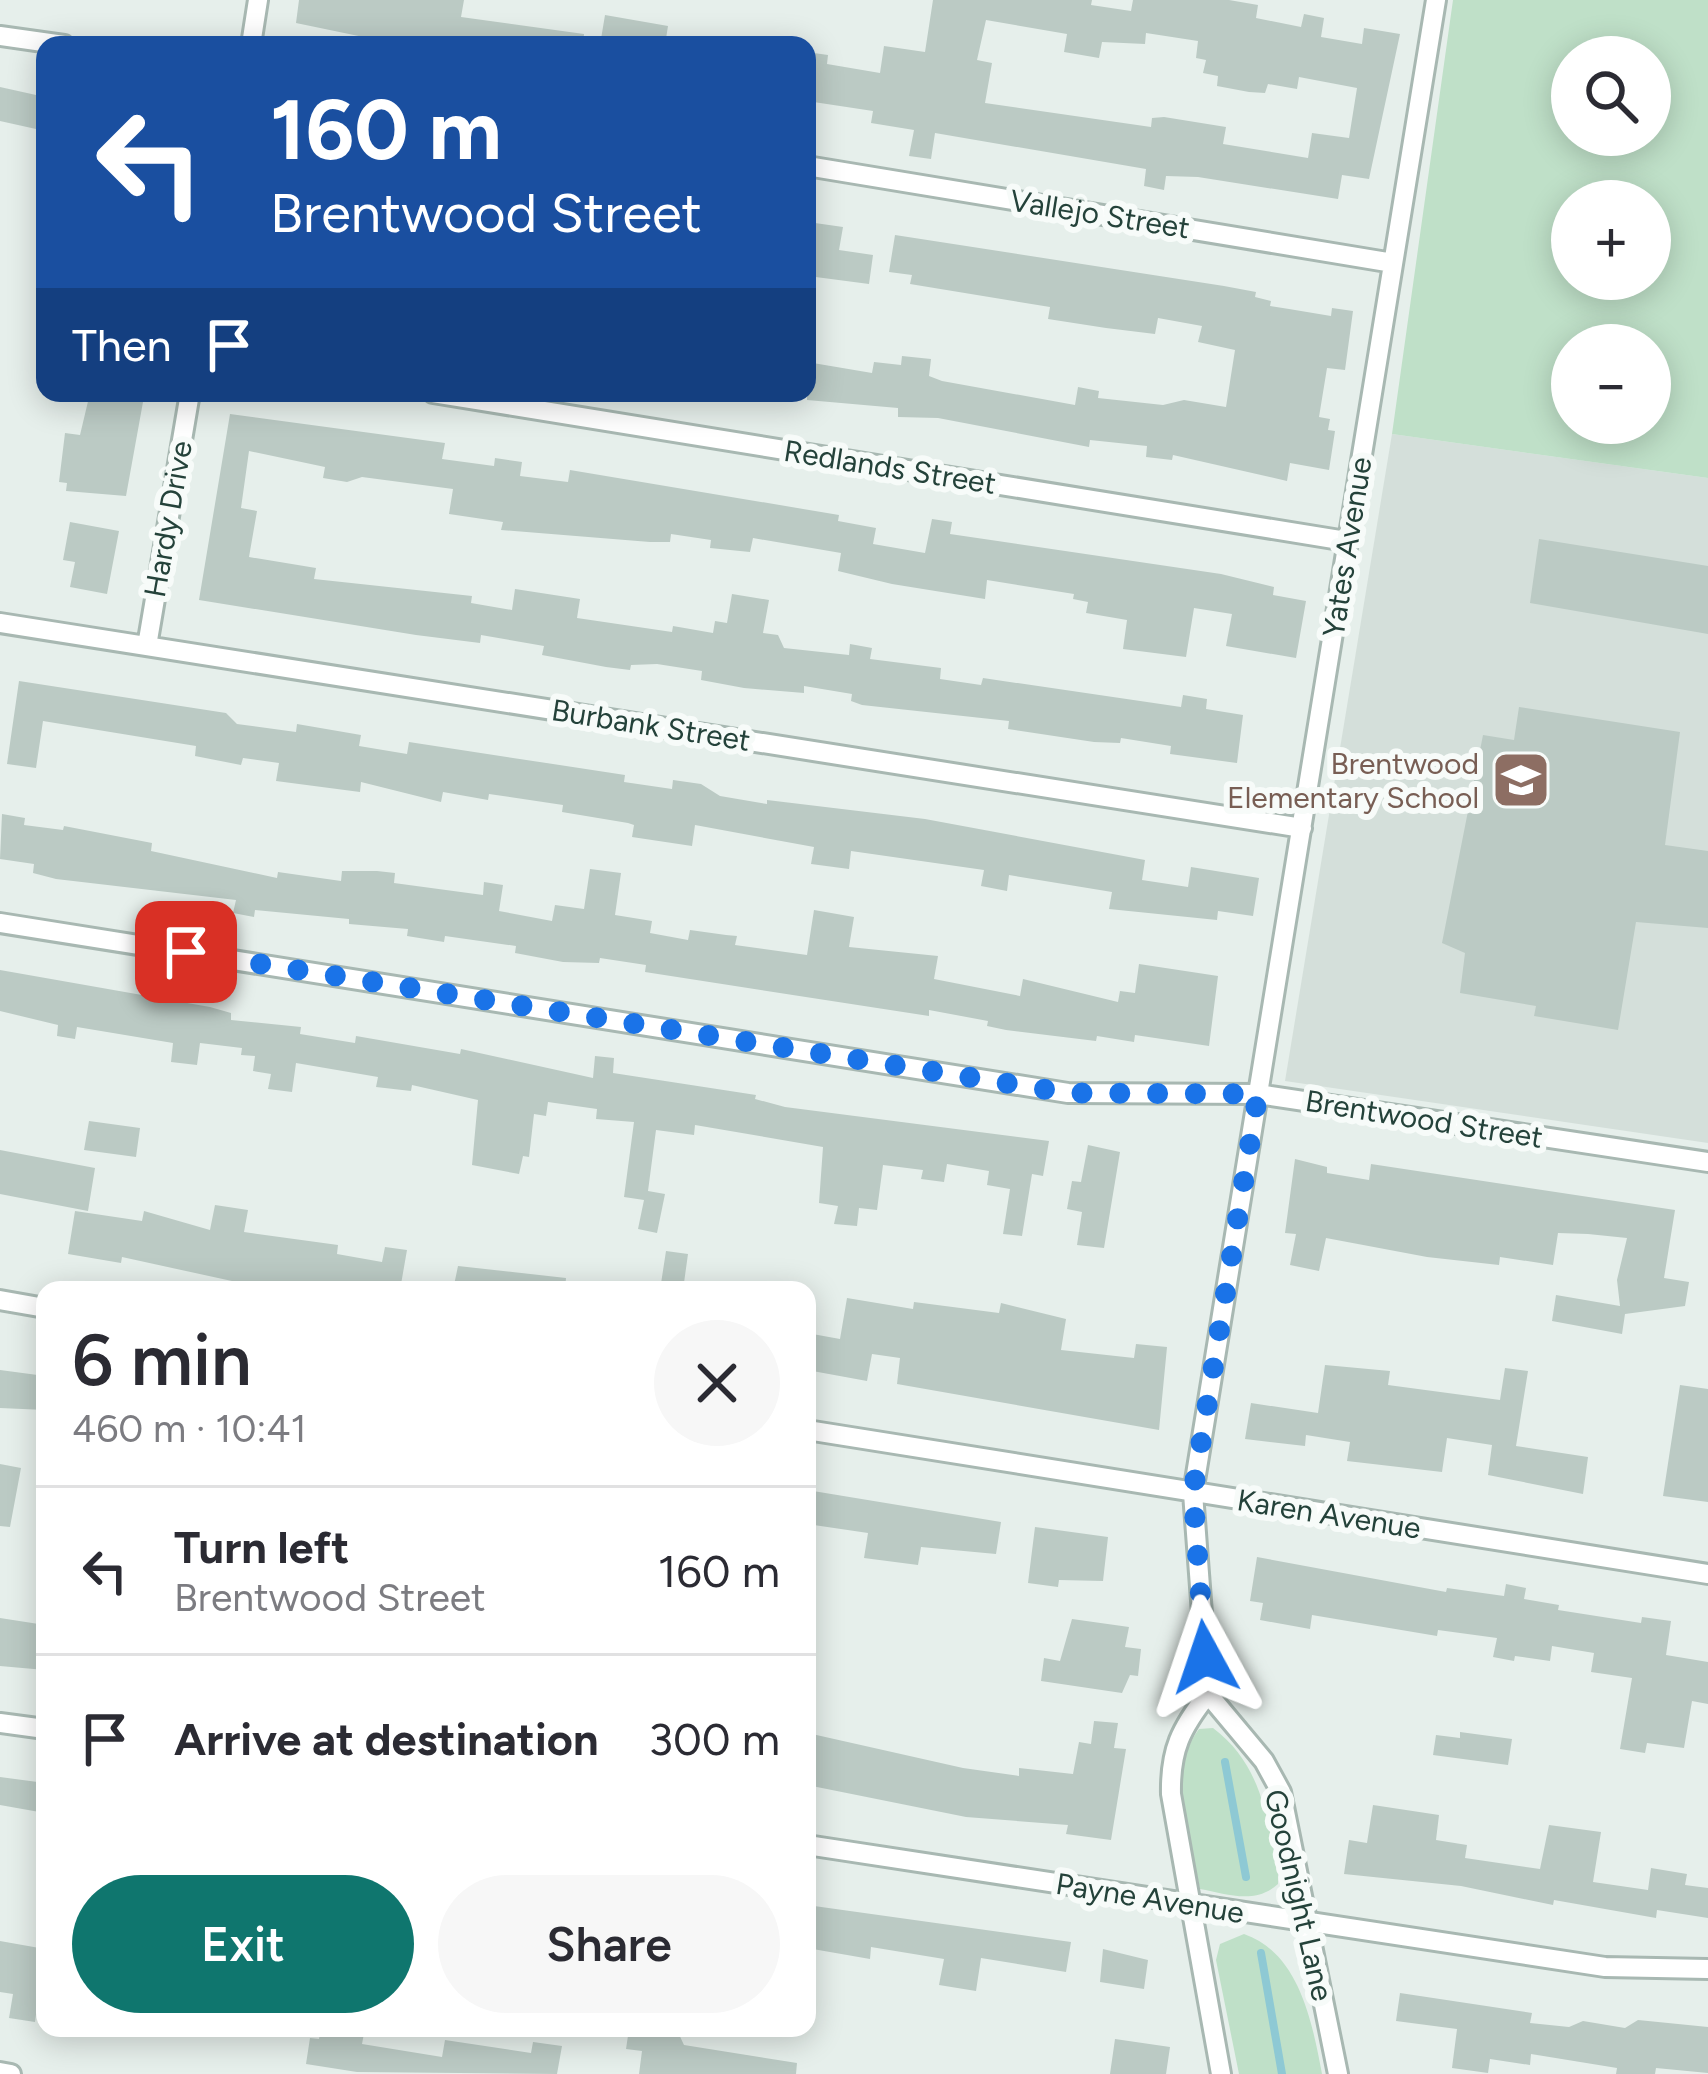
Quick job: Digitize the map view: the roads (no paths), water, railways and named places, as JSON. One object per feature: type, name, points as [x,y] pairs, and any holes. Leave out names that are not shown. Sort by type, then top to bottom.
[{"type":"street","points":[[252,36],[258,0]]},
{"type":"street","name":"Yates Avenue","points":[[1258,1094],[1436,0]]},
{"type":"street","points":[[0,35],[36,41]]},
{"type":"street","name":"Vallejo Street","points":[[816,167],[1393,263]]},
{"type":"street","name":"Hardy Drive","points":[[147,646],[188,402]]},
{"type":"street","name":"Redlands Street","points":[[489,402],[1346,542]]},
{"type":"street","name":"Burbank Street","points":[[0,623],[1302,828]]},
{"type":"street","name":"Brentwood Street","points":[[0,923],[1068,1093],[1258,1094],[1708,1162]]},
{"type":"street","points":[[1221,2074],[1171,1794],[1170,1755],[1183,1726],[1208,1694],[1193,1492],[1258,1094]]},
{"type":"street","points":[[0,1300],[36,1306]]},
{"type":"street","name":"Karen Avenue","points":[[816,1431],[1708,1574]]},
{"type":"street","name":"Goodnight Lane","points":[[1208,1694],[1264,1761],[1281,1792],[1338,2074]]},
{"type":"street","points":[[0,1723],[36,1729]]},
{"type":"street","name":"Payne Avenue","points":[[816,1846],[1605,1967],[1708,1970]]},
{"type":"street","points":[[0,2072],[11,2074]]},
{"type":"waterway","points":[[1225,1762],[1246,1877]]},
{"type":"waterway","points":[[1261,1953],[1282,2074]]},
{"type":"place","name":"Brentwood Elementary School","points":[[1521,780]]}]
